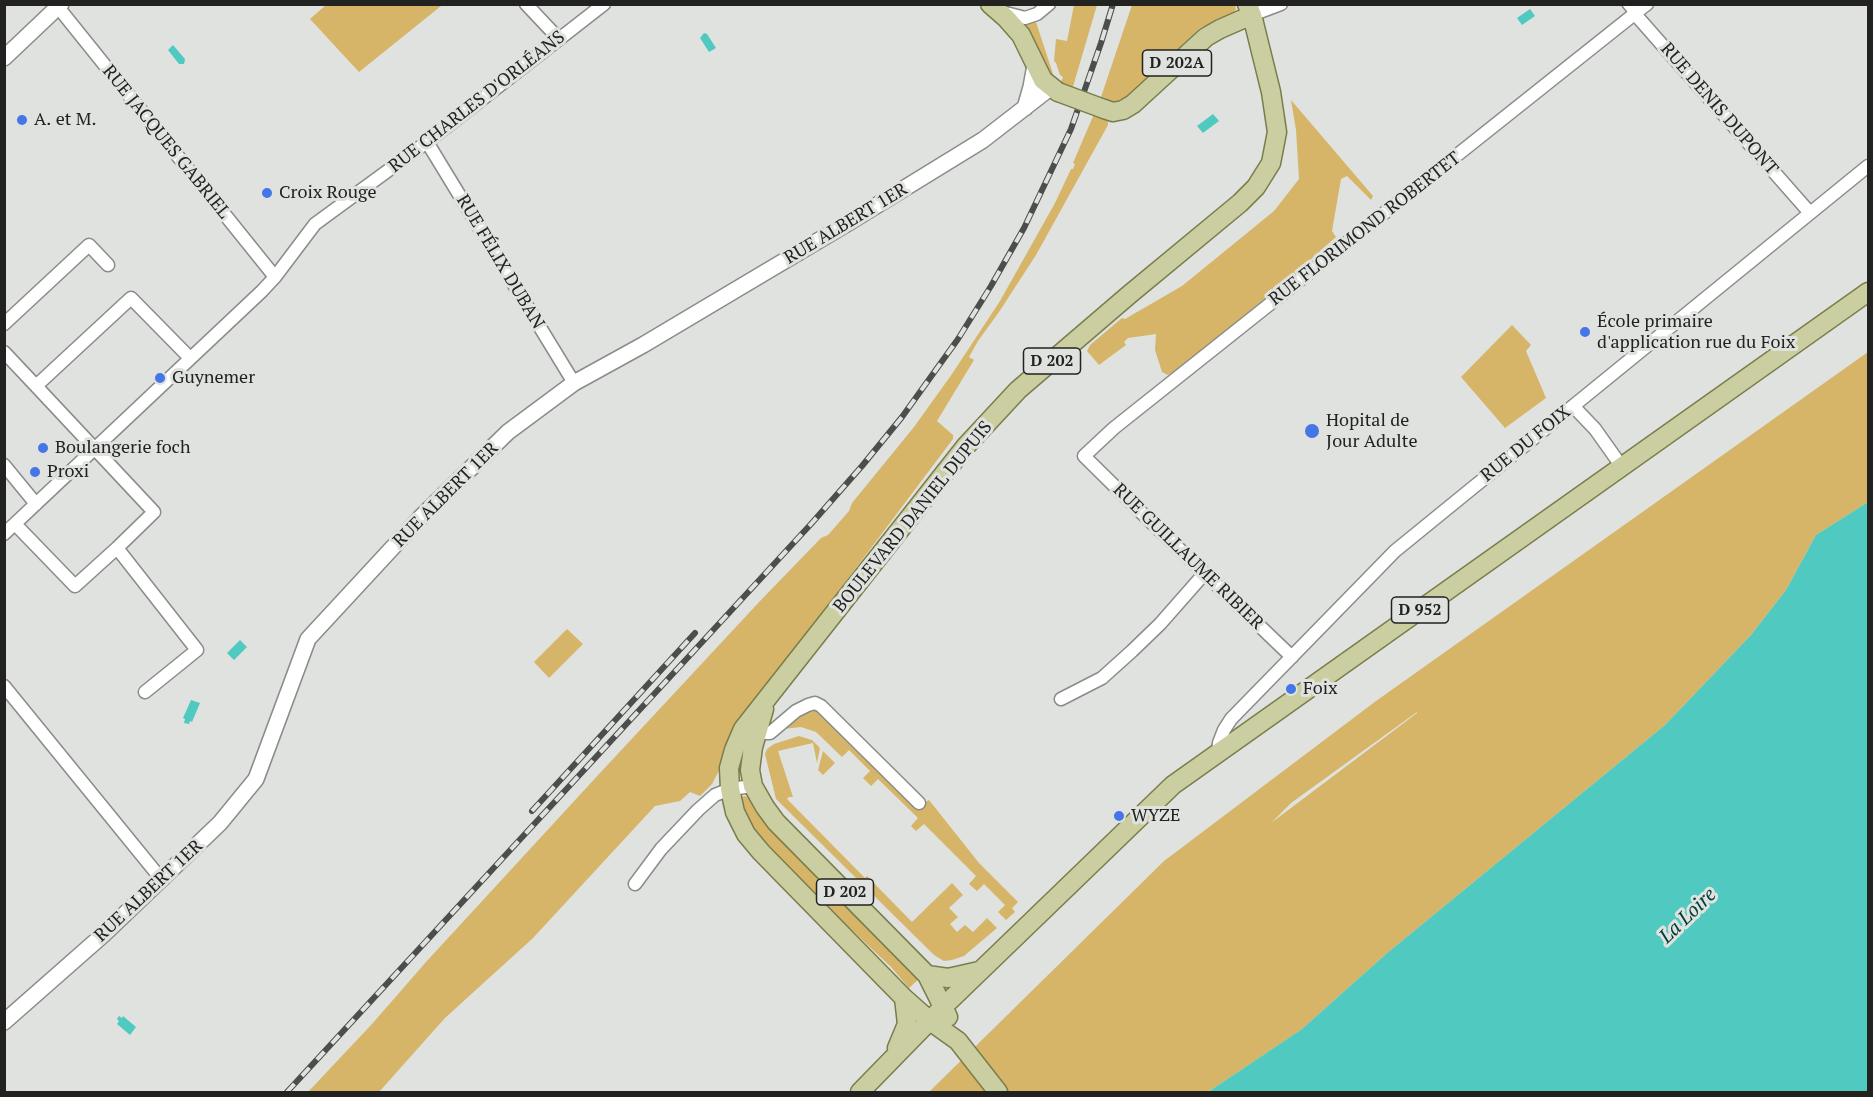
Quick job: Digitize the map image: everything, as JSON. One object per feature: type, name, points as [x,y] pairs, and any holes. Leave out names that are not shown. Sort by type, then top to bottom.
[{"type":"main road","points":[[994,7],[1021,35],[1047,81]]},
{"type":"main road","name":"D 202A","points":[[1047,81],[1104,110],[1113,112],[1124,110],[1206,37],[1251,8]]},
{"type":"main road","name":"BOULEVARD DANIEL DUPUIS","points":[[959,1043],[904,998],[746,834],[735,812],[730,789],[729,768],[734,750],[750,731],[765,702],[965,447],[1018,390],[1257,187],[1271,163],[1277,132],[1271,92],[1251,8]]},
{"type":"main road","name":"D 952","points":[[860,1092],[944,1006],[1173,785],[1869,292]]},
{"type":"main road","name":"BOULEVARD DANIEL DUPUIS","points":[[750,731],[750,770],[753,786]]},
{"type":"main road","name":"D 202","points":[[753,786],[776,822],[927,975],[944,1006]]},
{"type":"main road","points":[[927,975],[948,978],[981,970]]},
{"type":"main road","points":[[893,1058],[907,1024],[904,998],[944,1006],[959,1043],[998,1092]]},
{"type":"street","points":[[526,4],[559,39]]},
{"type":"street","name":"RUE CHARLES D'ORLÉANS","points":[[4,534],[275,277],[315,224],[427,142],[604,4]]},
{"type":"street","points":[[994,7],[1025,18],[1037,14],[1049,4]]},
{"type":"street","points":[[1251,8],[1281,4]]},
{"type":"street","name":"RUE FLORIMOND ROBERTET","points":[[1084,456],[1114,428],[1631,9],[1647,4]]},
{"type":"street","points":[[4,58],[59,6]]},
{"type":"street","name":"RUE JACQUES GABRIEL","points":[[59,6],[275,277]]},
{"type":"street","name":"RUE DENIS DUPONT","points":[[1631,9],[1810,213]]},
{"type":"street","points":[[1025,108],[1031,87],[1047,81]]},
{"type":"street","name":"RUE ALBERT 1ER","points":[[4,1022],[104,934],[220,823],[256,779],[308,639],[420,518],[500,440],[574,383],[848,224],[983,140],[1039,96],[1047,81]]},
{"type":"street","name":"RUE FÉLIX DUBAN","points":[[427,142],[574,383]]},
{"type":"street","name":"RUE DU FOIX","points":[[1218,753],[1221,736],[1231,719],[1395,551],[1869,166]]},
{"type":"street","points":[[4,324],[89,245],[108,265]]},
{"type":"street","points":[[36,386],[130,298],[190,358]]},
{"type":"street","points":[[4,352],[154,512],[75,586],[15,524]]},
{"type":"street","points":[[1573,406],[1595,429],[1622,466]]},
{"type":"street","name":"RUE GUILLAUME RIBIER","points":[[1084,456],[1292,657]]},
{"type":"street","points":[[4,465],[36,504]]},
{"type":"street","points":[[117,548],[197,650],[146,692]]},
{"type":"street","points":[[1061,699],[1102,678],[1110,671],[1160,624],[1204,573]]},
{"type":"street","points":[[4,686],[162,880]]},
{"type":"street","points":[[750,731],[770,733],[796,711],[808,705],[821,706],[919,803]]},
{"type":"street","points":[[635,884],[661,849],[715,795],[730,789],[753,786]]},
{"type":"shaded area","points":[[439,4],[441,6],[359,72],[310,19],[326,5]]},
{"type":"shaded area","points":[[1074,5],[1097,5],[1072,90],[1060,85],[1063,77],[1054,61],[1056,39],[1067,41]]},
{"type":"shaded area","points":[[1132,5],[1235,5],[1236,9],[1233,14],[1200,28],[1127,97],[1111,103],[1100,100]]},
{"type":"shaded area","points":[[1036,22],[1054,77],[1052,80],[1022,25]]},
{"type":"shaded area","points":[[1291,100],[1373,196],[1371,200],[1347,176],[1341,179],[1332,231],[1336,237],[1284,283],[1176,371],[1168,375],[1162,372],[1155,350],[1156,334],[1128,338],[1124,342],[1126,345],[1099,365],[1087,351],[1090,345],[1122,318],[1125,319],[1182,286],[1274,211],[1299,179],[1296,130]]},
{"type":"shaded area","points":[[1094,114],[1108,120],[1108,125],[1036,255],[978,341],[969,357],[974,360],[937,421],[953,435],[953,439],[753,705],[712,784],[700,796],[690,792],[680,801],[655,806],[533,938],[445,1018],[379,1092],[308,1092],[761,600],[821,538],[828,535],[849,511],[852,503],[914,427],[1000,301],[1073,169],[1075,164],[1073,163]]},
{"type":"shaded area","points":[[1512,325],[1531,345],[1526,351],[1546,398],[1505,428],[1461,377]]},
{"type":"shaded area","points":[[1868,352],[1868,502],[1816,535],[1786,590],[1751,635],[1665,725],[1386,954],[1302,1029],[1208,1092],[929,1092],[1164,861],[1376,701]],"holes":[[[1417,713],[1271,823],[1291,803]]]},
{"type":"shaded area","points":[[567,629],[583,644],[549,678],[534,662]]},
{"type":"shaded area","points":[[805,710],[824,712],[918,806],[929,800],[979,863],[1018,902],[1012,908],[1015,912],[1006,920],[998,912],[1005,905],[984,884],[977,891],[969,884],[976,876],[924,824],[916,831],[911,826],[918,818],[878,779],[871,786],[863,778],[870,771],[849,750],[842,757],[816,732],[801,727],[783,729]]},
{"type":"shaded area","points":[[799,736],[812,740],[820,748],[817,763],[813,743],[778,751],[793,797],[787,799],[865,878],[867,876],[912,922],[952,883],[963,895],[949,908],[958,917],[950,924],[957,932],[965,925],[973,932],[987,918],[997,928],[964,956],[944,961],[934,955],[776,799],[765,754],[767,749],[774,744]]},
{"type":"shaded area","points":[[823,751],[835,763],[823,775],[818,770]]},
{"type":"shaded area","points":[[745,796],[753,800],[920,978],[909,988],[891,967],[826,908],[766,847],[740,809],[740,799]]},
{"type":"water","points":[[1530,9],[1535,16],[1522,25],[1517,18]]},
{"type":"water","points":[[704,33],[716,48],[709,52],[700,38]]},
{"type":"water","points":[[173,45],[185,59],[184,64],[179,64],[168,50]]},
{"type":"water","points":[[1213,114],[1219,121],[1203,133],[1197,126]]},
{"type":"water","name":"La Loire","points":[[1868,502],[1868,1092],[1208,1092],[1302,1029],[1386,954],[1665,725],[1751,635],[1786,590],[1816,535]]},
{"type":"water","points":[[240,640],[247,647],[234,660],[227,653]]},
{"type":"water","points":[[191,700],[200,703],[189,724],[184,723],[183,718]]},
{"type":"water","points":[[119,1016],[122,1018],[123,1016],[136,1027],[130,1035],[117,1024]]},
{"type":"railway","points":[[287,1092],[811,524],[902,417],[958,339],[1024,228],[1071,129],[1113,4]]},
{"type":"railway","points":[[532,811],[695,633]]},
{"type":"place","name":"A. et M.","points":[[22,120]]},
{"type":"place","name":"Croix Rouge","points":[[267,193]]},
{"type":"place","name":"École primaire d'application rue du Foix","points":[[1585,332]]},
{"type":"place","name":"Guynemer","points":[[160,378]]},
{"type":"place","name":"Hopital de Jour Adulte","points":[[1312,431]]},
{"type":"place","name":"Boulangerie foch","points":[[43,448]]},
{"type":"place","name":"Proxi","points":[[35,472]]},
{"type":"place","name":"Foix","points":[[1291,689]]},
{"type":"place","name":"WYZE","points":[[1119,816]]}]
